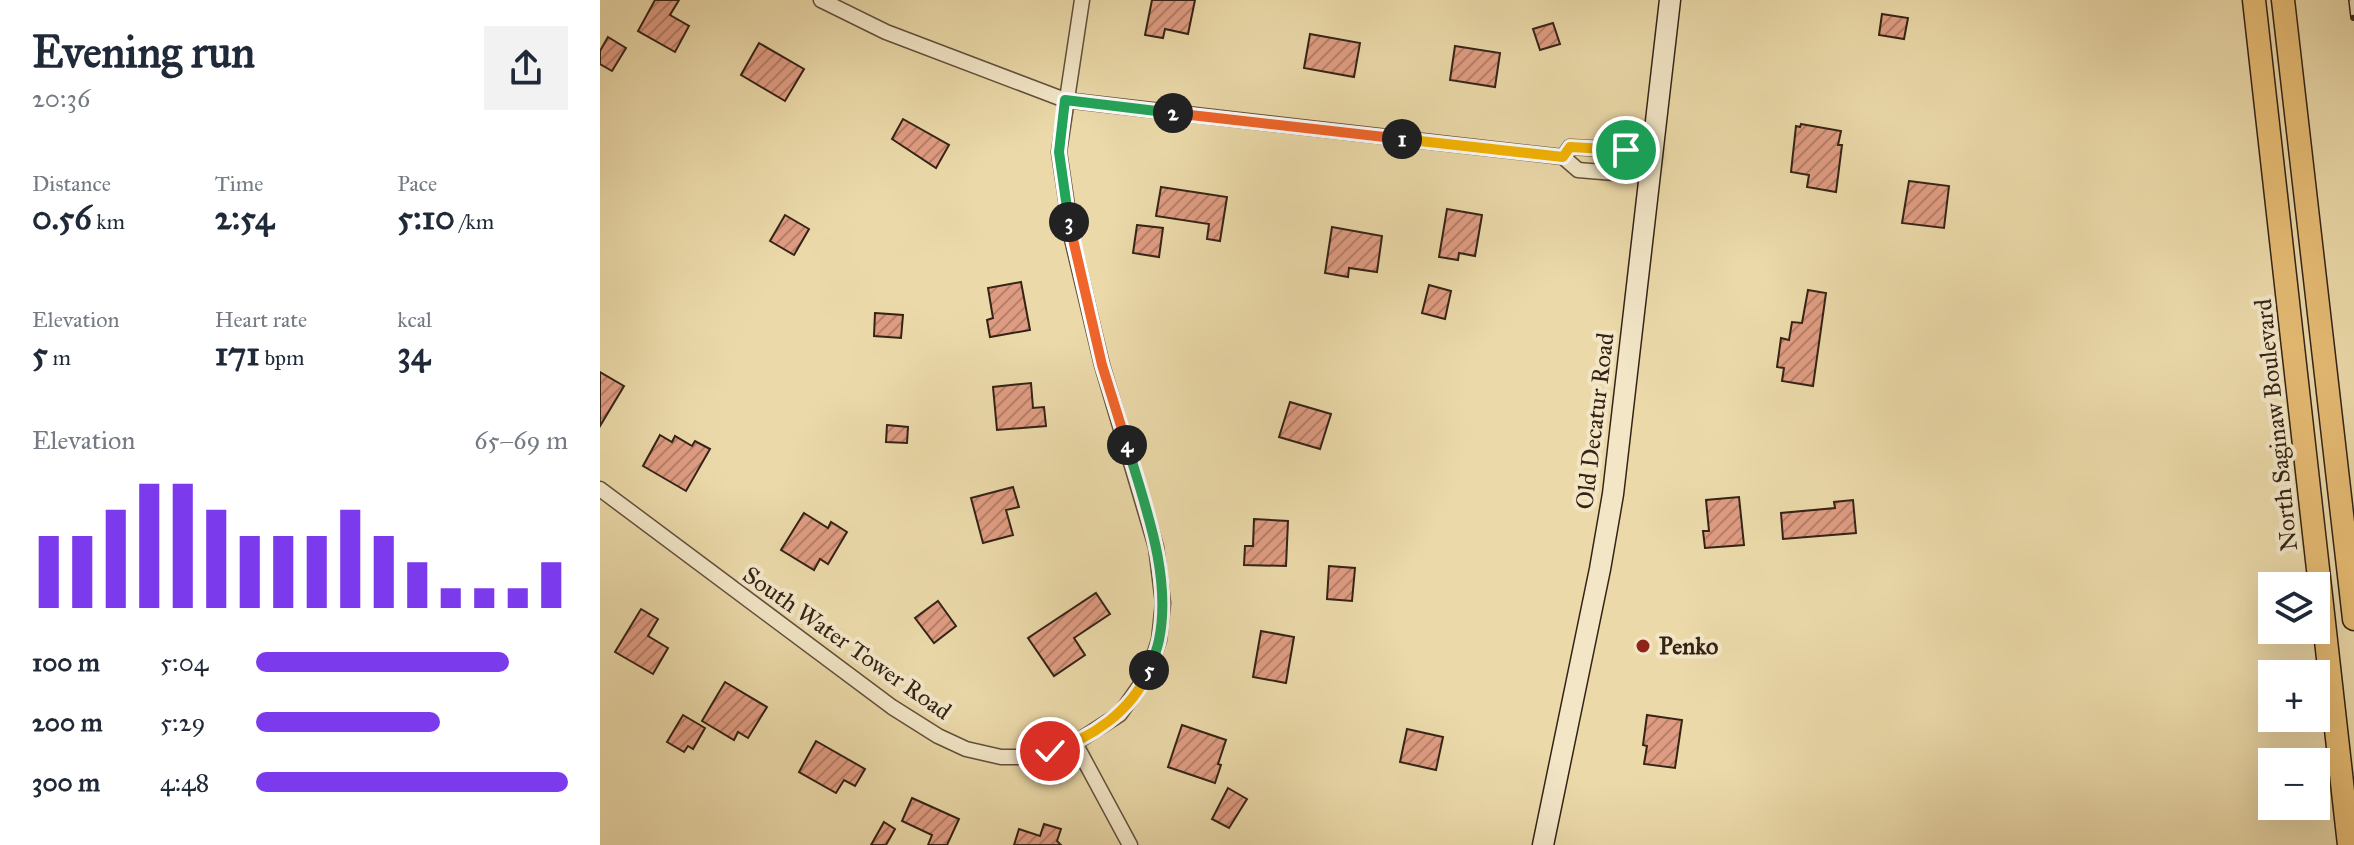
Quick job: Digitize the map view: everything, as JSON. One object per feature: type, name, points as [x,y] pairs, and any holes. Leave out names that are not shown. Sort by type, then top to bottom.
[{"type":"main road","name":"North Saginaw Boulevard","points":[[2254,0],[2349,845]]},
{"type":"main road","points":[[2283,0],[2354,619]]},
{"type":"street","points":[[821,0],[886,32],[1065,100],[1563,157],[1578,170],[1626,174],[1650,166]]},
{"type":"street","name":"South Water Tower Road","points":[[600,489],[892,707],[938,736],[966,749],[1001,757],[1027,757],[1075,743],[1120,714],[1148,674],[1159,640],[1163,603],[1156,547],[1102,365],[1072,239],[1059,152],[1082,0]]},
{"type":"street","name":"Old Decatur Road","points":[[1543,845],[1613,494],[1670,0]]},
{"type":"street","points":[[1563,157],[1570,147],[1626,150],[1650,166]]},
{"type":"street","points":[[1075,743],[1130,845]]},
{"type":"building","points":[[655,0],[679,0],[670,15],[689,26],[675,52],[638,31]]},
{"type":"building","points":[[1152,0],[1195,0],[1188,34],[1165,29],[1163,38],[1145,35]]},
{"type":"building","points":[[1882,14],[1908,18],[1904,39],[1879,35]]},
{"type":"building","points":[[1553,23],[1560,44],[1540,50],[1533,29]]},
{"type":"building","points":[[1310,34],[1360,43],[1354,77],[1304,68]]},
{"type":"building","points":[[608,37],[626,48],[612,71],[600,64],[600,51]]},
{"type":"building","points":[[759,43],[804,69],[785,101],[741,75]]},
{"type":"building","points":[[1455,46],[1500,53],[1495,87],[1450,80]]},
{"type":"building","points":[[903,119],[949,145],[936,168],[892,139]]},
{"type":"building","points":[[1801,124],[1841,131],[1836,192],[1807,187],[1809,175],[1791,172],[1796,126],[1800,127]]},
{"type":"building","points":[[1909,181],[1949,186],[1944,228],[1902,223]]},
{"type":"building","points":[[1161,187],[1227,197],[1220,241],[1207,239],[1209,224],[1156,216]]},
{"type":"building","points":[[1447,209],[1482,215],[1475,256],[1459,253],[1458,260],[1439,257]]},
{"type":"building","points":[[785,215],[809,229],[794,255],[770,241]]},
{"type":"building","points":[[1137,225],[1163,228],[1159,257],[1133,253]]},
{"type":"building","points":[[1332,227],[1382,236],[1377,272],[1349,268],[1348,277],[1325,273]]},
{"type":"building","points":[[1021,282],[1030,330],[990,337],[987,320],[993,318],[988,288]]},
{"type":"building","points":[[1429,285],[1451,291],[1445,319],[1422,313]]},
{"type":"building","points":[[1808,290],[1826,293],[1813,386],[1782,381],[1784,368],[1777,367],[1781,338],[1789,340],[1792,322],[1802,323]]},
{"type":"building","points":[[875,313],[903,315],[901,338],[874,336]]},
{"type":"building","points":[[600,372],[624,386],[600,426]]},
{"type":"building","points":[[1031,383],[1033,408],[1044,407],[1046,426],[997,430],[993,387]]},
{"type":"building","points":[[1290,402],[1331,414],[1320,449],[1279,437]]},
{"type":"building","points":[[887,425],[908,427],[907,443],[886,442]]},
{"type":"building","points":[[660,435],[672,442],[675,436],[692,446],[695,441],[710,449],[686,491],[643,466]]},
{"type":"building","points":[[1013,487],[1019,507],[1006,510],[1013,535],[983,543],[971,498]]},
{"type":"building","points":[[1739,497],[1744,545],[1705,548],[1703,531],[1709,531],[1706,500]]},
{"type":"building","points":[[1853,500],[1856,533],[1783,539],[1781,513],[1835,508],[1834,502]]},
{"type":"building","points":[[804,513],[828,528],[831,522],[847,532],[828,564],[820,559],[814,570],[781,550]]},
{"type":"building","points":[[1254,519],[1288,521],[1286,566],[1244,565],[1245,546],[1253,546]]},
{"type":"building","points":[[1329,566],[1355,568],[1352,601],[1327,599]]},
{"type":"building","points":[[1096,593],[1110,614],[1074,638],[1085,655],[1054,676],[1028,638]]},
{"type":"building","points":[[938,601],[956,626],[934,643],[915,618]]},
{"type":"building","points":[[641,609],[658,619],[648,636],[668,648],[653,674],[615,652]]},
{"type":"building","points":[[1261,631],[1294,637],[1286,683],[1253,677]]},
{"type":"building","points":[[725,682],[767,707],[748,738],[738,732],[734,740],[702,721]]},
{"type":"building","points":[[683,715],[705,728],[693,749],[688,746],[684,752],[667,742]]},
{"type":"building","points":[[1647,715],[1682,720],[1675,768],[1644,764]]},
{"type":"building","points":[[1182,725],[1226,740],[1215,783],[1168,767]]},
{"type":"building","points":[[1407,729],[1443,737],[1436,770],[1400,762]]},
{"type":"building","points":[[816,741],[865,769],[855,786],[844,780],[836,793],[799,772]]},
{"type":"building","points":[[1228,788],[1247,799],[1229,828],[1212,819]]},
{"type":"building","points":[[912,798],[959,819],[947,845],[928,845],[932,835],[902,821]]},
{"type":"building","points":[[884,822],[895,829],[886,845],[871,845]]},
{"type":"building","points":[[1044,824],[1061,829],[1057,841],[1061,845],[1014,845],[1019,829],[1040,836]]},
{"type":"railway","points":[[2352,0],[2354,17]]},
{"type":"place","name":"Penko","points":[[1643,646]]},
{"type":"route","points":[[1050,751],[1075,743],[1120,714],[1148,674],[1159,640],[1163,603],[1156,547],[1102,365],[1072,239],[1059,152],[1065,100],[1563,157],[1570,147],[1626,150]]}]
